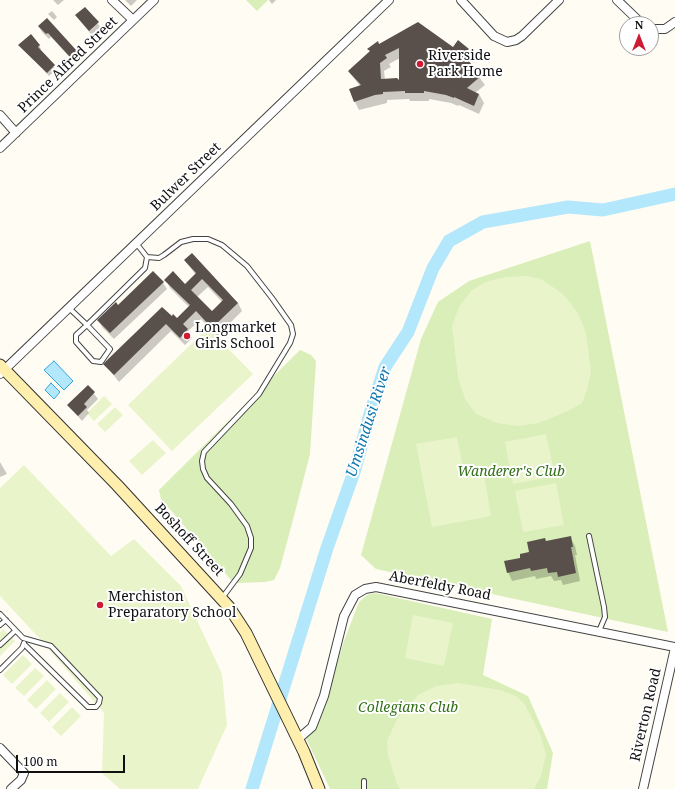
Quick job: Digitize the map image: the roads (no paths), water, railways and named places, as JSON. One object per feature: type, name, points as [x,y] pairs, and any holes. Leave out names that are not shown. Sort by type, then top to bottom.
[{"type":"main road","name":"Boshoff Street","points":[[2,369],[117,485],[222,599],[246,633],[298,739],[319,789]]},
{"type":"street","points":[[112,0],[133,20]]},
{"type":"street","name":"Prince Alfred Street","points":[[0,148],[154,0]]},
{"type":"street","name":"Bulwer Street","points":[[2,369],[69,308],[389,0]]},
{"type":"street","points":[[461,0],[494,36],[507,42],[516,40],[522,36],[559,0]]},
{"type":"street","points":[[617,0],[634,16]]},
{"type":"street","points":[[659,29],[665,29],[675,22]]},
{"type":"street","points":[[0,115],[16,133]]},
{"type":"street","name":"Aberfeldy Road","points":[[298,739],[312,727],[324,696],[344,616],[355,595],[365,589],[376,587],[675,647]]},
{"type":"street","name":"Riverton Road","points":[[643,789],[675,647]]},
{"type":"street","points":[[0,748],[24,773],[21,780],[11,789]]},
{"type":"lane","points":[[147,257],[159,258],[181,242],[193,239],[208,239],[222,246],[247,266],[291,325],[293,334],[290,343],[259,394],[204,452],[203,469],[207,478],[231,504],[247,526],[251,538],[251,548],[240,574],[222,599]]},
{"type":"lane","points":[[69,308],[87,325],[110,349],[101,362],[93,361],[76,342],[76,335],[87,325],[142,272],[147,263],[147,257],[136,243]]},
{"type":"lane","points":[[588,536],[604,607],[605,616],[599,631]]},
{"type":"lane","points":[[0,614],[23,638],[51,646],[100,698],[100,703],[96,707],[88,708],[24,644],[23,638]]},
{"type":"lane","points":[[0,625],[6,620]]},
{"type":"lane","points":[[0,645],[15,631]]},
{"type":"lane","points":[[0,670],[22,648],[24,644]]},
{"type":"lane","points":[[364,781],[364,789]]},
{"type":"water","points":[[54,361],[73,381],[64,390],[44,370]]},
{"type":"water","points":[[51,383],[60,392],[54,399],[45,390]]},
{"type":"waterway","name":"Umsindusi River","points":[[252,789],[327,548],[355,469],[385,367],[408,332],[433,268],[449,241],[483,222],[568,207],[603,210],[675,194]]},
{"type":"place","name":"Riverside Park Home","points":[[420,64]]},
{"type":"place","name":"Longmarket Girls School","points":[[187,336]]},
{"type":"place","name":"Merchiston Preparatory School","points":[[100,605]]},
{"type":"park label","name":"Wanderer's Club","points":[[511,472]]},
{"type":"park label","name":"Collegians Club","points":[[408,708]]}]
